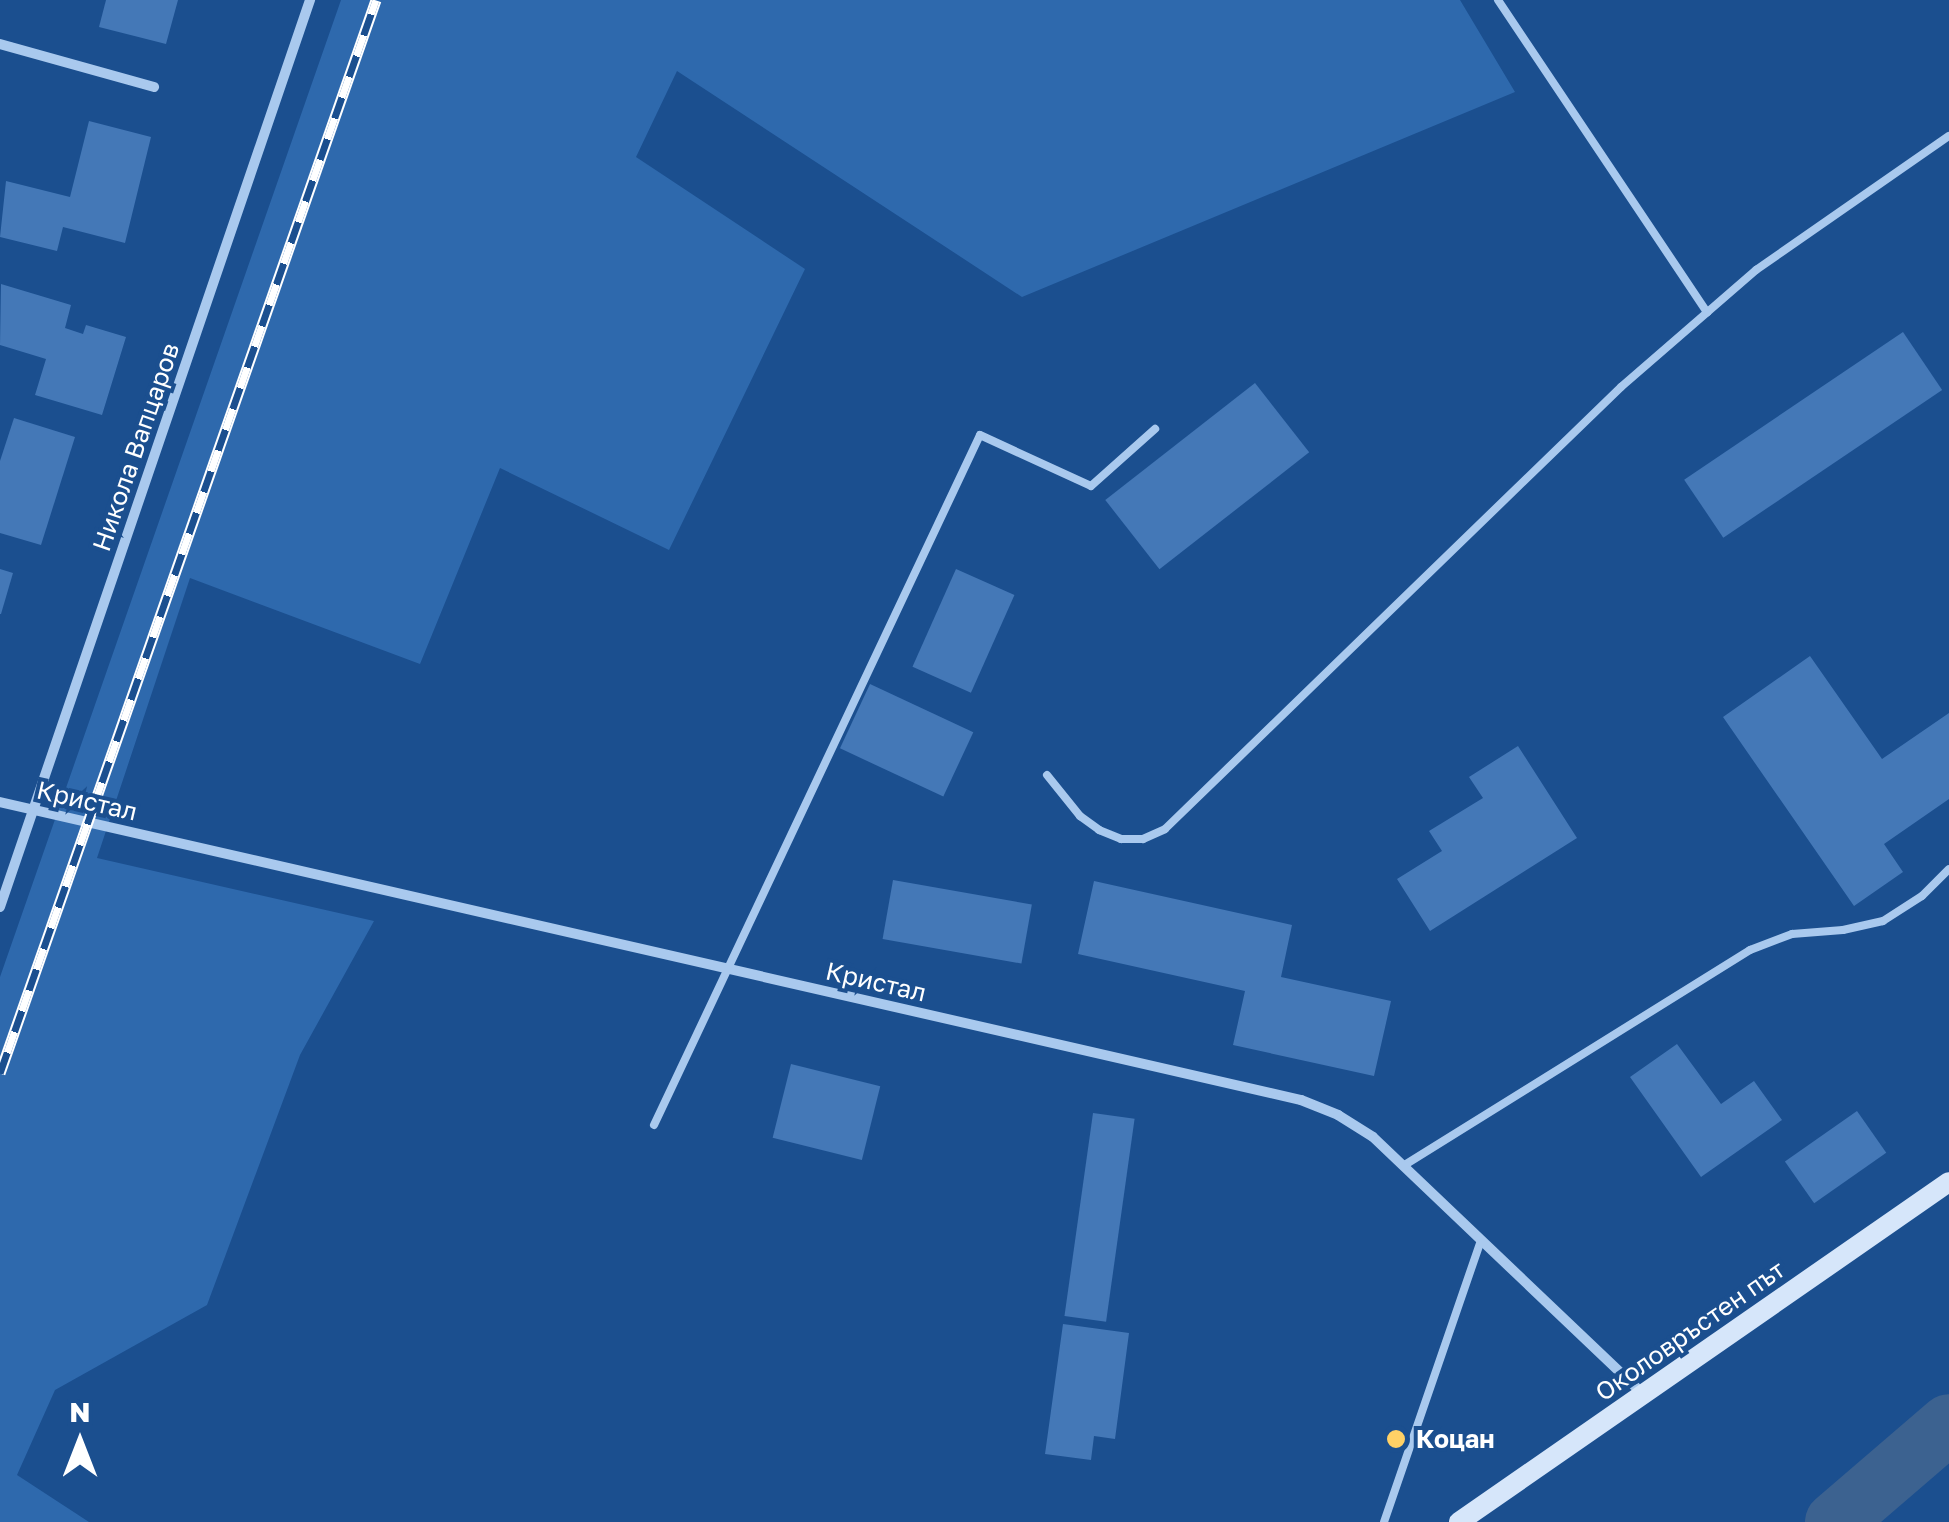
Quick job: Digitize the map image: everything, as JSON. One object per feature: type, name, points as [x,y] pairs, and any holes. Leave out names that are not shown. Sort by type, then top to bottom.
[{"type":"street","name":"Никола Вапцаров","points":[[0,907],[310,0]]},
{"type":"street","points":[[0,44],[154,86]]},
{"type":"street","name":"Кристал","points":[[0,802],[1301,1100],[1338,1115],[1373,1137],[1643,1394]]},
{"type":"street","name":"Околовръстен път","points":[[1460,1522],[1949,1182]]},
{"type":"lane","points":[[1498,0],[1707,312]]},
{"type":"lane","points":[[1047,775],[1080,816],[1099,830],[1121,839],[1143,839],[1166,829],[1528,476],[1707,312],[1756,270],[1949,136]]},
{"type":"lane","points":[[654,1125],[980,434],[1091,486],[1155,429]]},
{"type":"lane","points":[[1403,1166],[1750,950],[1792,934],[1843,930],[1883,921],[1922,896],[1949,869]]},
{"type":"lane","points":[[1384,1522],[1481,1240]]},
{"type":"shaded area","points":[[341,0],[1460,0],[1515,92],[1022,297],[677,71],[636,157],[805,269],[669,550],[500,468],[420,664],[190,578],[97,858],[374,921],[300,1055],[207,1305],[55,1390],[17,1475],[89,1522],[0,1522],[0,977]]},
{"type":"building","points":[[106,0],[178,0],[166,44],[99,27]]},
{"type":"building","points":[[89,121],[151,137],[125,243],[63,227],[57,251],[0,237],[6,181],[70,197]]},
{"type":"building","points":[[1,284],[71,305],[65,328],[83,334],[86,325],[126,337],[102,415],[35,395],[46,359],[0,345]]},
{"type":"building","points":[[1903,332],[1942,390],[1723,538],[1684,480]]},
{"type":"building","points":[[1255,383],[1309,452],[1159,569],[1105,500]]},
{"type":"building","points":[[14,418],[75,437],[41,545],[0,533],[0,461]]},
{"type":"building","points":[[0,569],[13,573],[1,614],[0,614]]},
{"type":"building","points":[[956,569],[1014,595],[971,693],[912,667]]},
{"type":"building","points":[[1810,656],[1882,759],[1949,713],[1949,799],[1884,844],[1903,872],[1854,906],[1723,717]]},
{"type":"building","points":[[870,684],[973,732],[943,797],[840,748]]},
{"type":"building","points":[[1518,746],[1577,838],[1430,931],[1397,879],[1442,851],[1429,831],[1483,798],[1469,777]]},
{"type":"building","points":[[893,880],[1032,904],[1021,964],[883,939]]},
{"type":"building","points":[[1094,881],[1292,925],[1281,977],[1391,1001],[1374,1076],[1233,1045],[1245,991],[1078,954]]},
{"type":"building","points":[[1677,1044],[1721,1104],[1754,1081],[1782,1120],[1701,1177],[1630,1077]]},
{"type":"building","points":[[791,1064],[880,1086],[862,1160],[773,1138]]},
{"type":"building","points":[[1857,1111],[1886,1153],[1814,1203],[1785,1161]]},
{"type":"building","points":[[1093,1113],[1135,1119],[1106,1322],[1064,1316]]},
{"type":"building","points":[[1063,1324],[1129,1333],[1115,1439],[1094,1436],[1091,1460],[1045,1454]]},
{"type":"waterway","points":[[1835,1522],[1949,1424]]},
{"type":"railway","points":[[0,1073],[376,0]]},
{"type":"place","name":"Коцан","points":[[1396,1439]]}]
